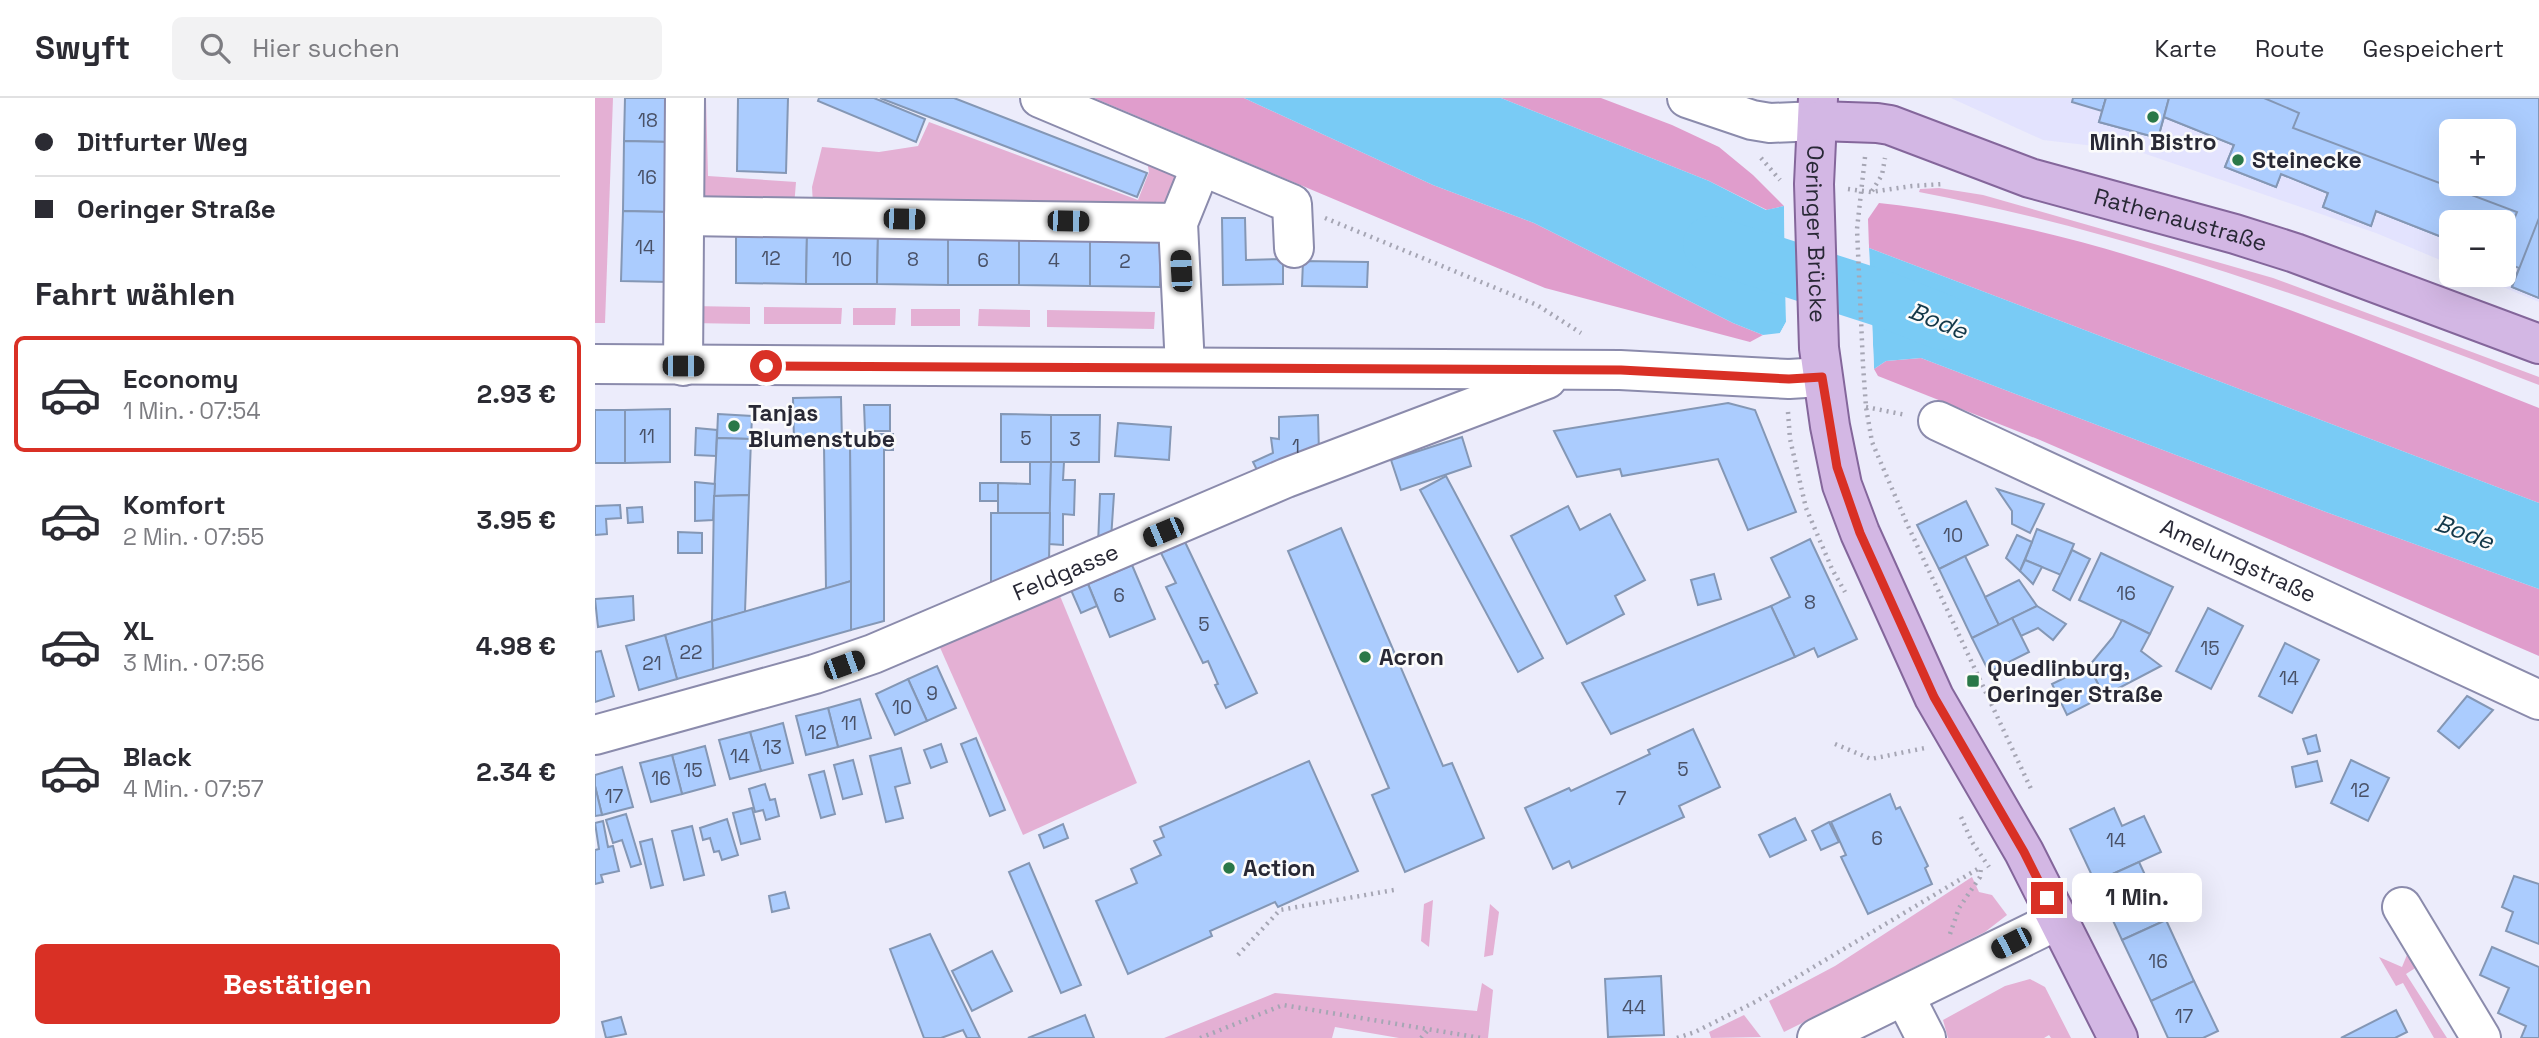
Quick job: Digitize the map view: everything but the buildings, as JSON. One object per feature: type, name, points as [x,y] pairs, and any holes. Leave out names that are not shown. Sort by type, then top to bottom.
[{"type":"main road","name":"Oeringer Brücke","points":[[1818,110],[1815,212],[1821,363],[1837,467],[1860,533],[1934,697],[2024,852],[2118,1038]]},
{"type":"main road","name":"Rathenaustraße","points":[[1818,110],[1890,125],[2030,178],[2295,253],[2539,344]]},
{"type":"street","points":[[683,366],[685,98]]},
{"type":"street","points":[[1040,98],[1292,204],[1294,248]]},
{"type":"street","points":[[1687,98],[1752,120],[1770,123],[1818,110]]},
{"type":"street","points":[[1185,367],[1178,223],[1201,166]]},
{"type":"street","points":[[684,216],[1178,223]]},
{"type":"street","points":[[595,364],[1621,370],[1789,379],[1821,363]]},
{"type":"street","name":"Feldgasse","points":[[595,735],[864,658],[1286,478],[1568,371]]},
{"type":"street","name":"Amelungstraße","points":[[1938,421],[2539,700]]},
{"type":"street","points":[[2402,907],[2481,1038]]},
{"type":"street","points":[[1817,1038],[2058,920]]},
{"type":"street","points":[[1905,997],[1926,1038]]},
{"type":"path","points":[[1863,191],[1857,229],[1863,365],[1872,442],[1925,563],[2037,802]]},
{"type":"path","points":[[1292,204],[1537,305],[1590,339],[1621,370]]},
{"type":"path","points":[[1835,744],[1871,759],[1929,747]]},
{"type":"path","points":[[1677,1038],[1755,1002],[1986,862]]},
{"type":"path","points":[[1940,979],[1955,918],[1964,899],[1980,877],[1981,867]]},
{"type":"path","points":[[1238,955],[1280,910],[1394,890]]},
{"type":"path","points":[[1200,1038],[1283,1005],[1481,1038]]},
{"type":"path","points":[[1421,1038],[1429,1029]]},
{"type":"shaded area","points":[[595,98],[613,98],[605,323],[595,323]]},
{"type":"shaded area","points":[[699,98],[706,98],[708,176],[796,182],[794,207],[700,203]]},
{"type":"shaded area","points":[[1094,98],[1244,98],[1433,185],[1534,223],[1733,323],[1763,335],[1750,342],[1545,288]]},
{"type":"shaded area","points":[[1501,98],[1601,98],[1672,125],[1719,147],[1753,175],[1784,206],[1767,210],[1709,181]]},
{"type":"shaded area","points":[[1951,98],[2539,98],[2539,302],[2503,287],[2516,287],[2516,210],[2439,210],[2439,260],[2376,233],[2137,151],[2043,140]]},
{"type":"shaded area","points":[[929,122],[1138,200],[1149,172],[1146,156],[1172,167],[1177,181],[1167,206],[813,205],[812,187],[822,147],[879,152],[918,146]]},
{"type":"shaded area","points":[[1939,188],[1983,195],[2273,278],[2539,377],[2539,385],[2311,300],[2156,251],[2077,228],[1919,192],[1920,189]]},
{"type":"shaded area","points":[[1879,203],[1965,216],[2049,234],[2133,257],[2297,313],[2539,408],[2539,503],[1869,248],[1868,219]]},
{"type":"shaded area","points":[[690,306],[750,307],[750,324],[690,323]]},
{"type":"shaded area","points":[[764,307],[842,308],[841,324],[764,324]]},
{"type":"shaded area","points":[[853,308],[896,308],[895,325],[853,325]]},
{"type":"shaded area","points":[[911,309],[960,309],[960,326],[911,326]]},
{"type":"shaded area","points":[[979,309],[1030,310],[1030,327],[978,326]]},
{"type":"shaded area","points":[[1047,310],[1155,312],[1154,329],[1047,327]]},
{"type":"shaded area","points":[[1921,358],[2326,512],[2539,589],[2539,656],[2040,440],[1878,376],[1874,369],[1886,361]]},
{"type":"shaded area","points":[[1058,591],[1137,783],[1023,835],[938,643]]},
{"type":"shaded area","points":[[1972,877],[1979,892],[1992,895],[2007,915],[1985,932],[1784,1032],[1769,1001],[1835,966]]},
{"type":"shaded area","points":[[1433,900],[1429,947],[1421,941],[1424,904]]},
{"type":"shaded area","points":[[1490,904],[1499,912],[1493,955],[1484,957]]},
{"type":"shaded area","points":[[2409,950],[2423,963],[2406,974],[2447,1038],[2434,1038],[2403,983],[2396,986],[2379,957],[2402,967]]},
{"type":"shaded area","points":[[2030,979],[2045,987],[2071,1038],[2051,1038],[2049,1035],[2044,1038],[1948,1038],[1943,1020],[2005,986]]},
{"type":"shaded area","points":[[1482,983],[1493,990],[1488,1038],[1399,1038],[1335,1027],[1332,1038],[1164,1038],[1275,993],[1477,1011]]},
{"type":"shaded area","points":[[1744,1015],[1761,1037],[1711,1038],[1709,1032]]},
{"type":"water","points":[[1244,98],[1501,98],[1709,181],[1766,210],[1784,206],[1786,322],[1780,333],[1763,335],[1733,323],[1534,223],[1433,185]]},
{"type":"water","points":[[1869,248],[2539,503],[2539,589],[2326,512],[1921,358],[1886,361],[1874,369]]},
{"type":"pier","points":[[1784,206],[1787,207],[1789,322],[1783,334],[1780,333],[1786,322]]},
{"type":"pier","points":[[1869,244],[1874,369],[1870,368],[1866,248]]},
{"type":"waterway","name":"Bode","points":[[1711,244],[1889,301],[1942,322]]},
{"type":"place","name":"Minh Bistro","points":[[2153,117]]},
{"type":"place","name":"Steinecke","points":[[2238,160]]},
{"type":"place","name":"Tanjas Blumenstube","points":[[734,426]]},
{"type":"place","name":"Acron","points":[[1365,657]]},
{"type":"place","name":"Quedlinburg, Oeringer Straße","points":[[1973,681]]},
{"type":"place","name":"Action","points":[[1229,868]]},
{"type":"route","points":[[766,366],[1621,370],[1789,379],[1822,377],[1837,467],[1860,533],[1934,697],[2024,852],[2047,898]]}]
